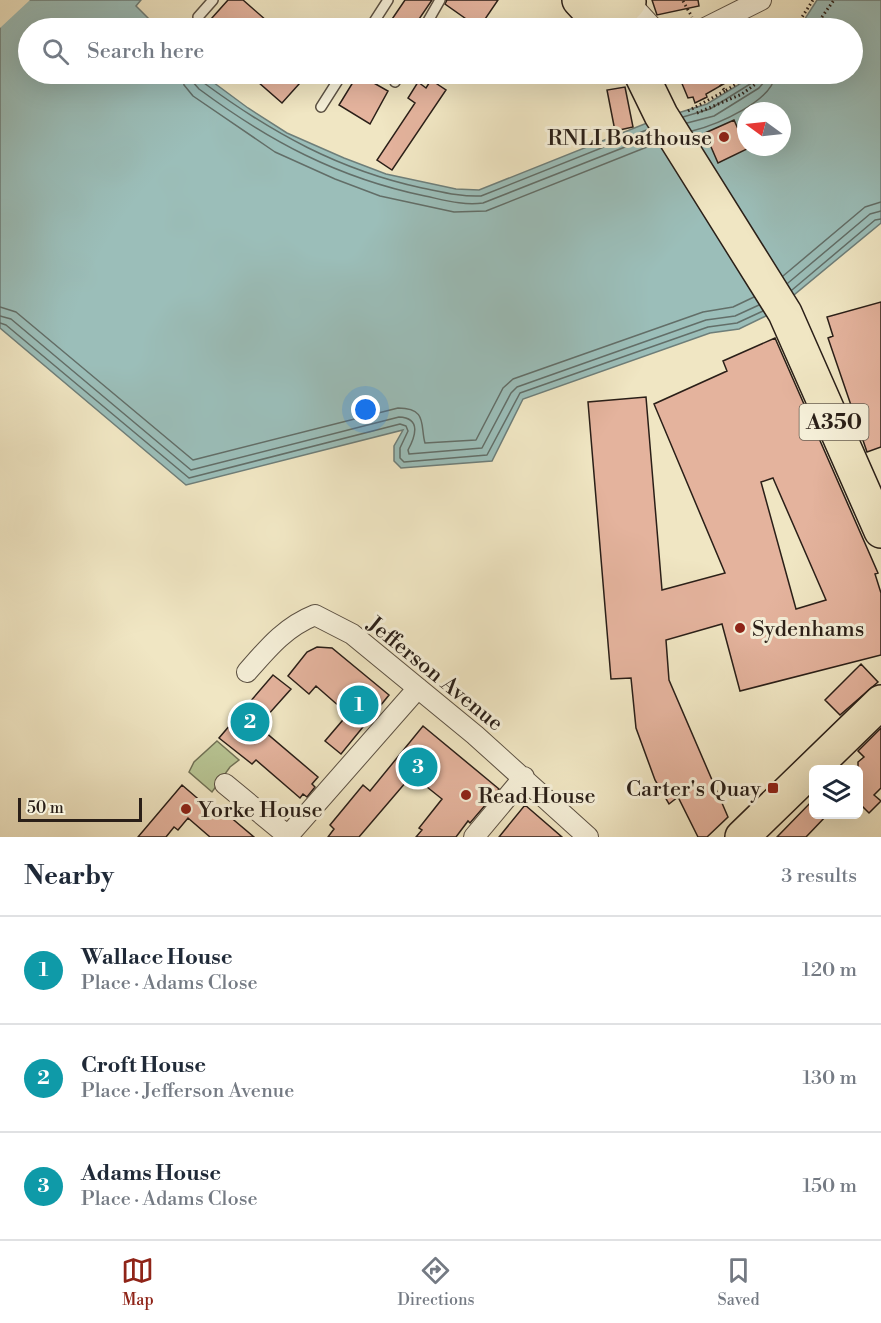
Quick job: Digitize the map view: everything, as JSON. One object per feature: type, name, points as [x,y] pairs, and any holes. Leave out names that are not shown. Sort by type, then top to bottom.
[{"type":"highway","points":[[593,15],[617,15],[630,10]]},
{"type":"highway","name":"A350","points":[[649,84],[677,117],[694,169],[785,313],[881,531]]},
{"type":"highway","points":[[742,837],[881,702]]},
{"type":"street","points":[[714,18],[761,0]]},
{"type":"street","name":"Jefferson Avenue","points":[[247,672],[279,635],[296,623],[315,615],[352,634],[524,777],[586,836]]},
{"type":"street","points":[[225,784],[287,836],[418,688]]},
{"type":"street","points":[[474,837],[524,777]]},
{"type":"lane","points":[[198,17],[213,0]]},
{"type":"lane","points":[[376,18],[388,0]]},
{"type":"lane","points":[[430,18],[440,0]]},
{"type":"lane","points":[[321,107],[336,84]]},
{"type":"path","points":[[801,18],[813,0]]},
{"type":"path","points":[[822,18],[834,0]]},
{"type":"path","points":[[683,1],[695,18]]},
{"type":"path","points":[[719,84],[724,91]]},
{"type":"path","points":[[677,117],[736,84]]},
{"type":"path","points":[[697,113],[742,94],[756,84]]},
{"type":"green space","points":[[217,741],[239,760],[230,767],[212,792],[189,772],[194,762]]},
{"type":"water","points":[[0,0],[141,0],[136,6],[148,18],[18,18],[18,84],[216,84],[287,133],[344,158],[386,174],[456,189],[479,190],[652,121],[707,104],[740,84],[863,84],[863,18],[805,18],[817,0],[881,0],[881,223],[772,313],[739,329],[710,333],[523,399],[492,461],[401,468],[394,461],[394,446],[403,430],[186,485],[0,328]]},
{"type":"pier","points":[[0,0],[30,0],[0,28]]},
{"type":"building","points":[[228,0],[243,0],[264,18],[212,18]]},
{"type":"building","points":[[405,0],[432,0],[420,18],[393,18]]},
{"type":"building","points":[[447,0],[498,0],[486,18],[465,18],[445,4]]},
{"type":"building","points":[[652,0],[698,0],[699,6],[657,15]]},
{"type":"building","points":[[260,84],[299,84],[282,103]]},
{"type":"building","points":[[352,84],[376,84],[388,91],[370,124],[339,105]]},
{"type":"building","points":[[417,84],[426,88],[428,84],[437,84],[446,90],[392,170],[377,160],[415,103],[408,98]]},
{"type":"building","points":[[682,84],[724,84],[695,103],[693,97],[688,98]]},
{"type":"building","points":[[625,87],[633,127],[615,131],[607,90]]},
{"type":"building","name":"RNLI Boathouse","points":[[734,120],[737,127],[737,154],[718,163],[705,133]]},
{"type":"building","points":[[881,302],[881,447],[867,452],[828,338],[833,336],[827,317]]},
{"type":"building","name":"Sydenhams","points":[[775,338],[878,573],[875,574],[881,593],[881,655],[740,691],[722,624],[666,640],[669,680],[728,817],[707,837],[698,837],[678,797],[669,804],[655,780],[636,728],[631,678],[611,679],[588,402],[646,397],[662,590],[725,573],[654,404],[727,371],[723,361]],"holes":[[[773,478],[826,600],[796,609],[761,482]]]},
{"type":"building","points":[[317,647],[332,648],[389,695],[341,754],[325,741],[348,714],[316,686],[309,694],[288,676],[307,652]]},
{"type":"building","points":[[861,664],[878,682],[840,715],[825,700]]},
{"type":"building","points":[[273,675],[291,689],[266,717],[269,719],[264,725],[266,728],[264,731],[318,777],[312,784],[315,787],[307,797],[303,794],[300,798],[256,760],[252,764],[219,738]]},
{"type":"building","points":[[423,726],[499,789],[470,823],[468,821],[456,837],[416,837],[422,830],[419,828],[442,799],[412,775],[359,837],[328,837],[334,829],[330,825],[363,785],[370,791]]},
{"type":"building","points":[[881,728],[881,788],[874,795],[881,801],[869,813],[863,807],[863,765],[858,765],[864,757],[858,751]]},
{"type":"building","name":"Yorke House","points":[[182,785],[218,816],[222,810],[254,837],[210,837],[188,818],[178,830],[174,827],[166,837],[138,837]]},
{"type":"building","points":[[809,804],[809,819],[823,819],[806,837],[777,837]]},
{"type":"building","points":[[525,805],[562,837],[499,837]]},
{"type":"place","name":"RNLI Boathouse","points":[[724,137]]},
{"type":"place","name":"Sydenhams","points":[[740,628]]},
{"type":"place","name":"Wallace House","points":[[359,705]]},
{"type":"place","name":"Croft House","points":[[250,722]]},
{"type":"place","name":"Adams House","points":[[418,767]]},
{"type":"place","name":"Carter's Quay","points":[[773,788]]},
{"type":"place","name":"Read House","points":[[466,795]]},
{"type":"place","name":"Yorke House","points":[[186,809]]}]
